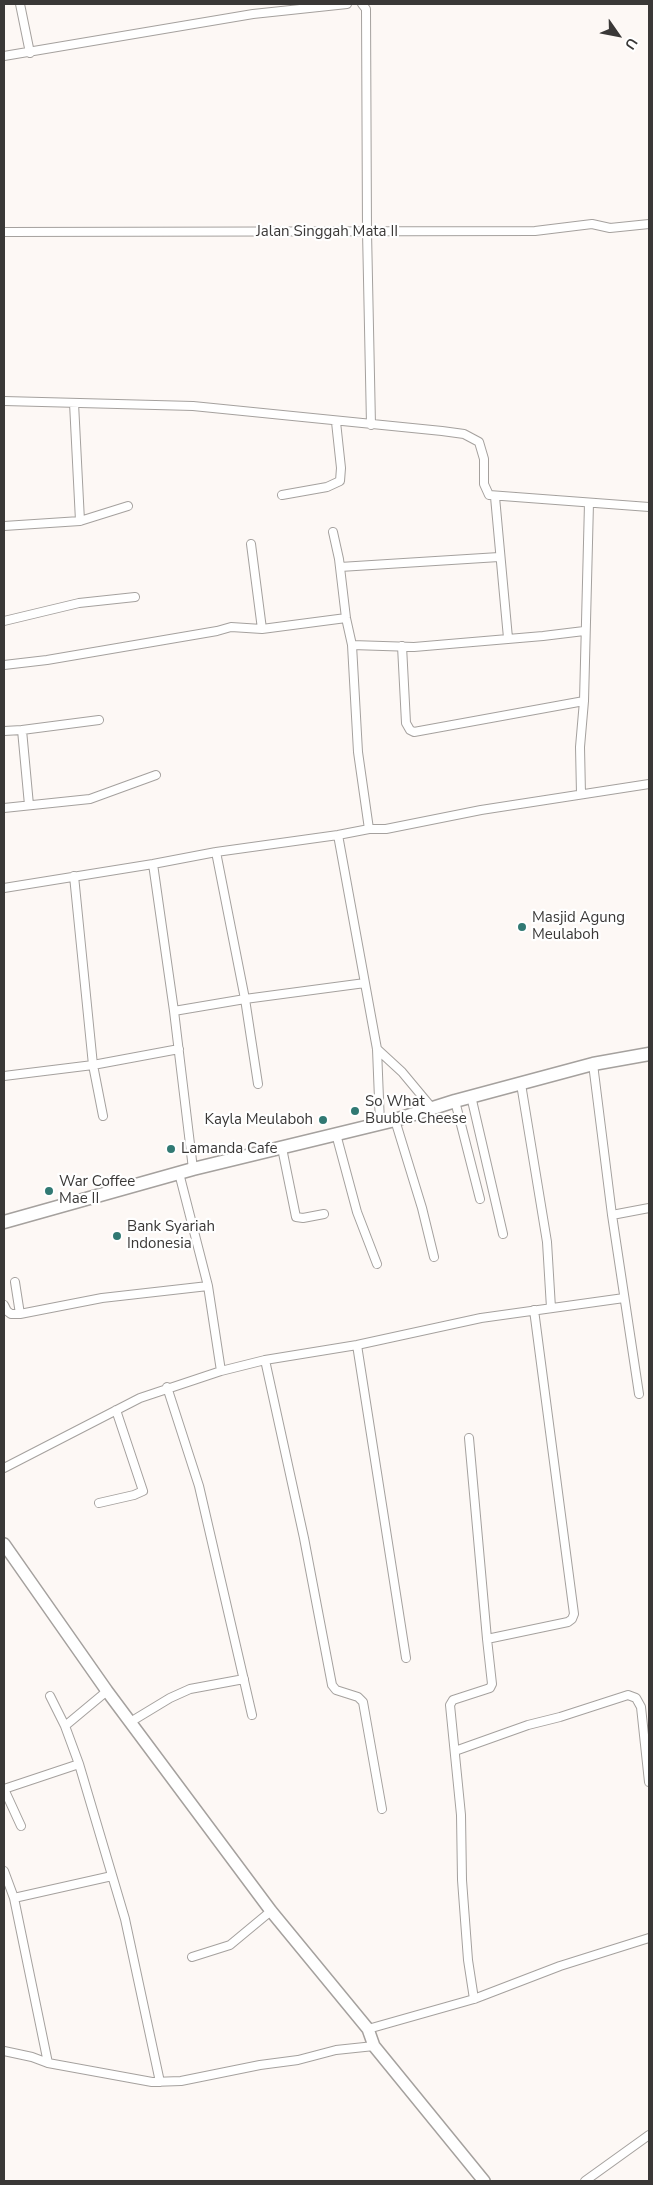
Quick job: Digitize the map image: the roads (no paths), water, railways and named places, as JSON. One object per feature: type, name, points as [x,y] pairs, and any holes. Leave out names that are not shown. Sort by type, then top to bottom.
[{"type":"highway","points":[[4,1222],[193,1169],[395,1120],[471,1096],[593,1064],[649,1054]]},
{"type":"main road","points":[[4,1544],[107,1691],[132,1722],[271,1911],[368,2029],[374,2046],[484,2181]]},
{"type":"street","points":[[20,4],[30,53]]},
{"type":"street","points":[[4,56],[253,14],[346,4]]},
{"type":"street","points":[[362,4],[366,9],[367,231],[371,419]]},
{"type":"street","name":"Jalan Singgah Mata II","points":[[4,232],[535,231],[592,224],[610,228],[649,224]]},
{"type":"street","points":[[4,401],[193,406],[261,411],[336,422],[371,419],[474,438],[483,449],[486,491],[489,495],[495,497],[649,507]]},
{"type":"street","points":[[74,403],[80,521]]},
{"type":"street","points":[[282,495],[327,487],[340,481],[341,468],[336,422]]},
{"type":"street","points":[[495,497],[499,557],[508,638]]},
{"type":"street","points":[[581,794],[580,747],[584,701],[584,631],[589,502]]},
{"type":"street","points":[[4,526],[80,521],[128,506]]},
{"type":"street","points":[[333,532],[352,645],[358,752],[369,829]]},
{"type":"street","points":[[251,544],[262,629]]},
{"type":"street","points":[[340,567],[499,557]]},
{"type":"street","points":[[4,621],[79,603],[135,596]]},
{"type":"street","points":[[4,665],[47,660],[231,627],[262,629],[346,618]]},
{"type":"street","points":[[352,645],[402,646],[543,636],[584,631]]},
{"type":"street","points":[[402,646],[406,723],[410,730],[414,732],[584,701]]},
{"type":"street","points":[[4,731],[99,720]]},
{"type":"street","points":[[22,730],[29,805]]},
{"type":"street","points":[[4,808],[90,799],[156,775]]},
{"type":"street","points":[[4,888],[216,852],[369,829],[386,829],[481,810],[649,784]]},
{"type":"street","points":[[338,835],[377,1049],[380,1124]]},
{"type":"street","points":[[216,852],[245,999],[258,1084]]},
{"type":"street","points":[[153,864],[179,1049],[193,1169]]},
{"type":"street","points":[[74,876],[92,1065],[103,1116]]},
{"type":"street","points":[[174,1012],[245,999],[365,983]]},
{"type":"street","points":[[4,1076],[92,1065],[179,1049]]},
{"type":"street","points":[[377,1049],[402,1072],[432,1108]]},
{"type":"street","points":[[593,1064],[612,1215],[639,1394]]},
{"type":"street","points":[[520,1084],[547,1242],[551,1308]]},
{"type":"street","points":[[471,1096],[503,1234]]},
{"type":"street","points":[[455,1101],[480,1199]]},
{"type":"street","points":[[395,1120],[422,1208],[434,1257]]},
{"type":"street","points":[[336,1134],[357,1212],[377,1264]]},
{"type":"street","points":[[282,1148],[296,1217],[303,1218],[324,1214]]},
{"type":"street","points":[[179,1173],[208,1286],[221,1371]]},
{"type":"street","points":[[612,1215],[649,1208]]},
{"type":"street","points":[[15,1282],[20,1314]]},
{"type":"street","points":[[4,1304],[7,1311],[11,1314],[20,1314],[102,1298],[208,1286]]},
{"type":"street","points":[[4,1468],[100,1416],[140,1398],[168,1387],[221,1371],[265,1360],[357,1345],[481,1318],[624,1298]]},
{"type":"street","points":[[487,1639],[568,1622],[574,1614],[534,1310]]},
{"type":"street","points":[[357,1345],[406,1658]]},
{"type":"street","points":[[265,1360],[302,1528],[332,1685],[336,1690],[358,1697],[363,1702],[382,1809]]},
{"type":"street","points":[[168,1387],[199,1486],[252,1715]]},
{"type":"street","points":[[99,1503],[143,1491],[116,1410]]},
{"type":"street","points":[[469,1438],[492,1684],[490,1688],[453,1700],[450,1706],[450,1714],[461,1815],[462,1880],[468,1960],[474,1999]]},
{"type":"street","points":[[132,1722],[170,1698],[190,1690],[244,1679]]},
{"type":"street","points":[[64,1726],[107,1691]]},
{"type":"street","points":[[455,1751],[528,1724],[560,1717],[628,1695],[636,1698],[641,1707],[649,1782]]},
{"type":"street","points":[[50,1696],[79,1764],[125,1920],[160,2082]]},
{"type":"street","points":[[21,1826],[4,1789],[79,1764]]},
{"type":"street","points":[[4,1871],[14,1898],[48,2063]]},
{"type":"street","points":[[14,1898],[112,1876]]},
{"type":"street","points":[[192,1957],[230,1945],[271,1911]]},
{"type":"street","points":[[368,2029],[474,1999],[560,1966],[649,1938]]},
{"type":"street","points":[[4,2051],[32,2057],[48,2063],[160,2082],[181,2082],[336,2050],[374,2046]]},
{"type":"street","points":[[585,2181],[649,2135]]},
{"type":"place","name":"Masjid Agung Meulaboh","points":[[522,927]]},
{"type":"place","name":"So What Buuble Cheese","points":[[355,1111]]},
{"type":"place","name":"Kayla Meulaboh","points":[[323,1120]]},
{"type":"place","name":"Lamanda Cafe","points":[[171,1149]]},
{"type":"place","name":"War Coffee Mae II","points":[[49,1191]]},
{"type":"place","name":"Bank Syariah Indonesia","points":[[117,1236]]}]
